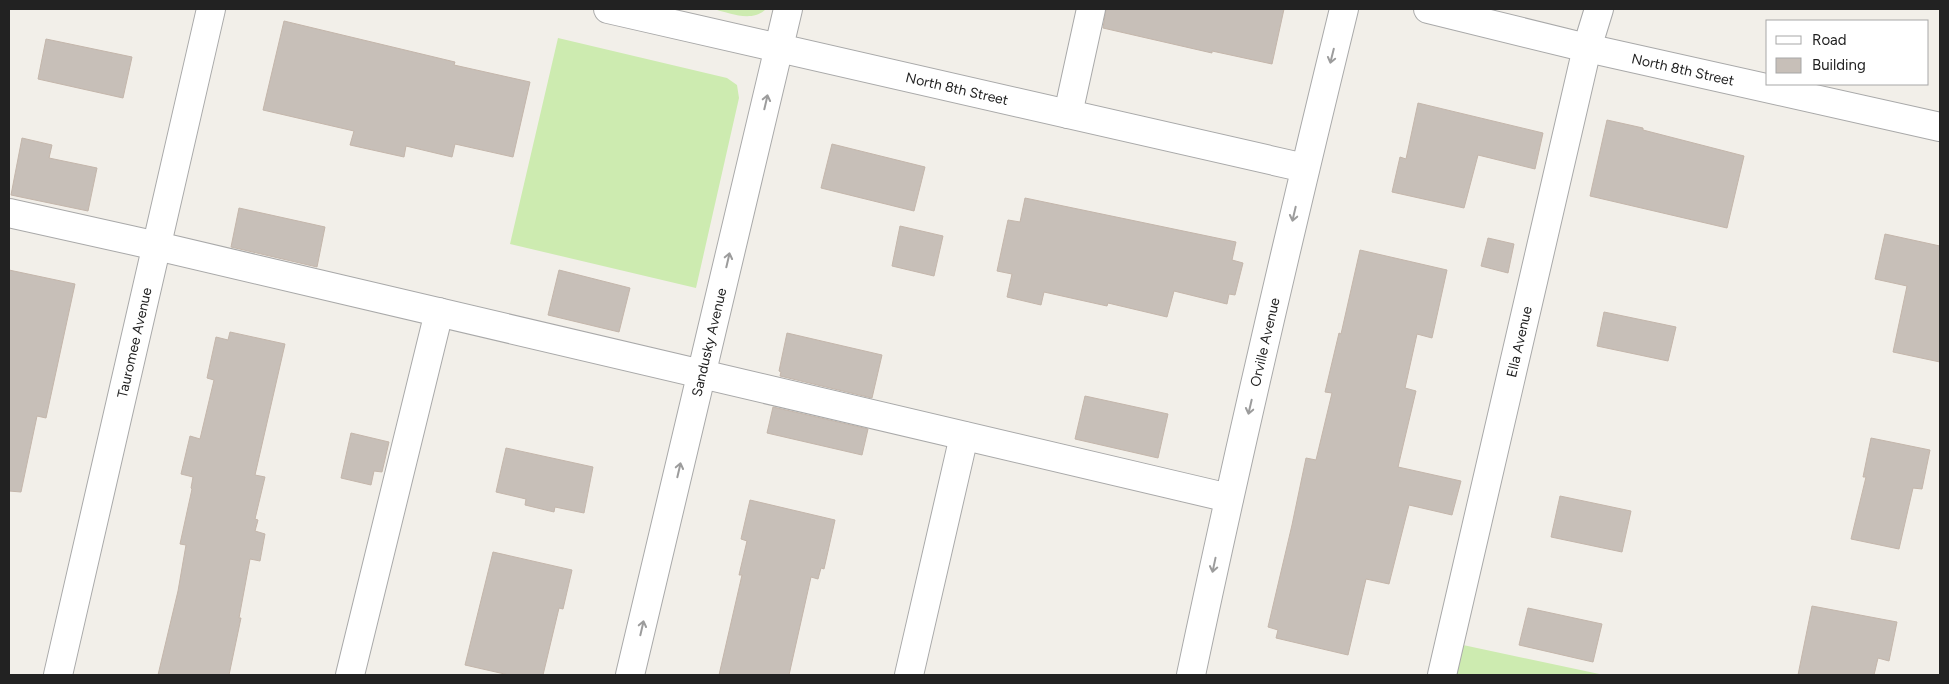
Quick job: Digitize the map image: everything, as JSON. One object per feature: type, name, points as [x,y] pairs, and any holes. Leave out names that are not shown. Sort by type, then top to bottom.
[{"type":"street","name":"Tauromee Avenue","points":[[58,675],[211,9]]},
{"type":"street","name":"North 8th Street","points":[[608,9],[1305,168]]},
{"type":"street","name":"Sandusky Avenue","points":[[630,675],[788,9]]},
{"type":"street","points":[[1068,114],[1091,9]]},
{"type":"street","name":"Orville Avenue","points":[[1191,675],[1229,498],[1305,168],[1344,9]]},
{"type":"street","name":"North 8th Street","points":[[1428,9],[1587,48],[1940,128]]},
{"type":"street","name":"Ella Avenue","points":[[1442,675],[1587,48],[1599,9]]},
{"type":"street","points":[[9,213],[157,246],[1229,498]]},
{"type":"street","points":[[350,675],[439,312]]},
{"type":"street","points":[[909,675],[964,436]]},
{"type":"green space","points":[[713,9],[766,9],[754,15],[741,16]]},
{"type":"green space","points":[[558,38],[727,78],[737,85],[739,98],[696,288],[510,244]]},
{"type":"green space","points":[[1463,645],[1604,675],[1456,675]]},
{"type":"building","points":[[1106,9],[1284,9],[1272,64],[1212,51],[1212,53],[1103,28]]},
{"type":"building","points":[[284,21],[455,62],[454,65],[530,82],[513,157],[455,144],[452,157],[406,146],[404,157],[350,145],[354,131],[263,110]]},
{"type":"building","points":[[46,39],[132,57],[123,98],[38,79]]},
{"type":"building","points":[[1418,103],[1543,133],[1535,169],[1478,155],[1464,208],[1392,192],[1400,157],[1406,159]]},
{"type":"building","points":[[1607,120],[1744,156],[1727,228],[1590,196]]},
{"type":"building","points":[[22,138],[52,145],[49,158],[97,168],[88,211],[11,195]]},
{"type":"building","points":[[832,144],[925,167],[914,211],[821,188]]},
{"type":"building","points":[[1025,198],[1236,242],[1232,260],[1243,263],[1235,295],[1229,294],[1227,304],[1174,291],[1167,317],[1108,303],[1107,306],[1044,292],[1041,305],[1007,297],[1012,274],[997,271],[1008,220],[1020,222]]},
{"type":"building","points":[[239,208],[325,227],[317,267],[231,247]]},
{"type":"building","points":[[900,226],[943,236],[934,276],[892,266]]},
{"type":"building","points":[[1885,234],[1940,246],[1940,362],[1893,352],[1907,286],[1875,279]]},
{"type":"building","points":[[1488,238],[1514,244],[1508,273],[1481,266]]},
{"type":"building","points":[[1360,250],[1447,270],[1432,338],[1417,334],[1405,388],[1416,391],[1398,467],[1461,481],[1452,515],[1409,505],[1389,584],[1366,579],[1348,655],[1276,638],[1278,630],[1268,627],[1306,458],[1316,460],[1332,393],[1325,392],[1339,333],[1341,334]]},
{"type":"building","points":[[9,270],[75,284],[46,418],[37,416],[21,492],[9,491]]},
{"type":"building","points":[[559,270],[630,288],[619,332],[548,315]]},
{"type":"building","points":[[1604,312],[1676,327],[1668,361],[1597,346]]},
{"type":"building","points":[[230,332],[285,344],[255,475],[265,477],[255,519],[258,520],[255,531],[265,534],[260,561],[250,559],[239,618],[241,618],[229,675],[158,675],[178,591],[186,545],[180,544],[193,477],[181,474],[190,436],[200,439],[214,380],[207,378],[216,337],[228,340]]},
{"type":"building","points":[[787,333],[882,355],[872,398],[780,376],[781,372],[779,371]]},
{"type":"building","points":[[1085,396],[1168,414],[1158,458],[1075,439]]},
{"type":"building","points":[[773,407],[868,429],[862,455],[767,433]]},
{"type":"building","points":[[351,433],[389,442],[382,472],[374,471],[371,485],[341,478]]},
{"type":"building","points":[[1871,438],[1930,450],[1922,489],[1913,488],[1899,549],[1851,539],[1866,477],[1863,477]]},
{"type":"building","points":[[506,448],[593,467],[584,513],[555,507],[554,512],[525,505],[526,499],[496,492]]},
{"type":"building","points":[[1560,496],[1631,511],[1622,552],[1551,537]]},
{"type":"building","points":[[750,500],[835,520],[824,569],[821,568],[818,579],[811,577],[789,675],[719,675],[742,575],[739,575],[747,541],[741,539]]},
{"type":"building","points":[[493,552],[572,570],[563,609],[559,608],[543,675],[509,675],[465,665]]},
{"type":"building","points":[[1812,606],[1897,622],[1889,661],[1878,658],[1874,675],[1798,675]]},
{"type":"building","points":[[1528,608],[1602,624],[1593,662],[1519,645]]}]
